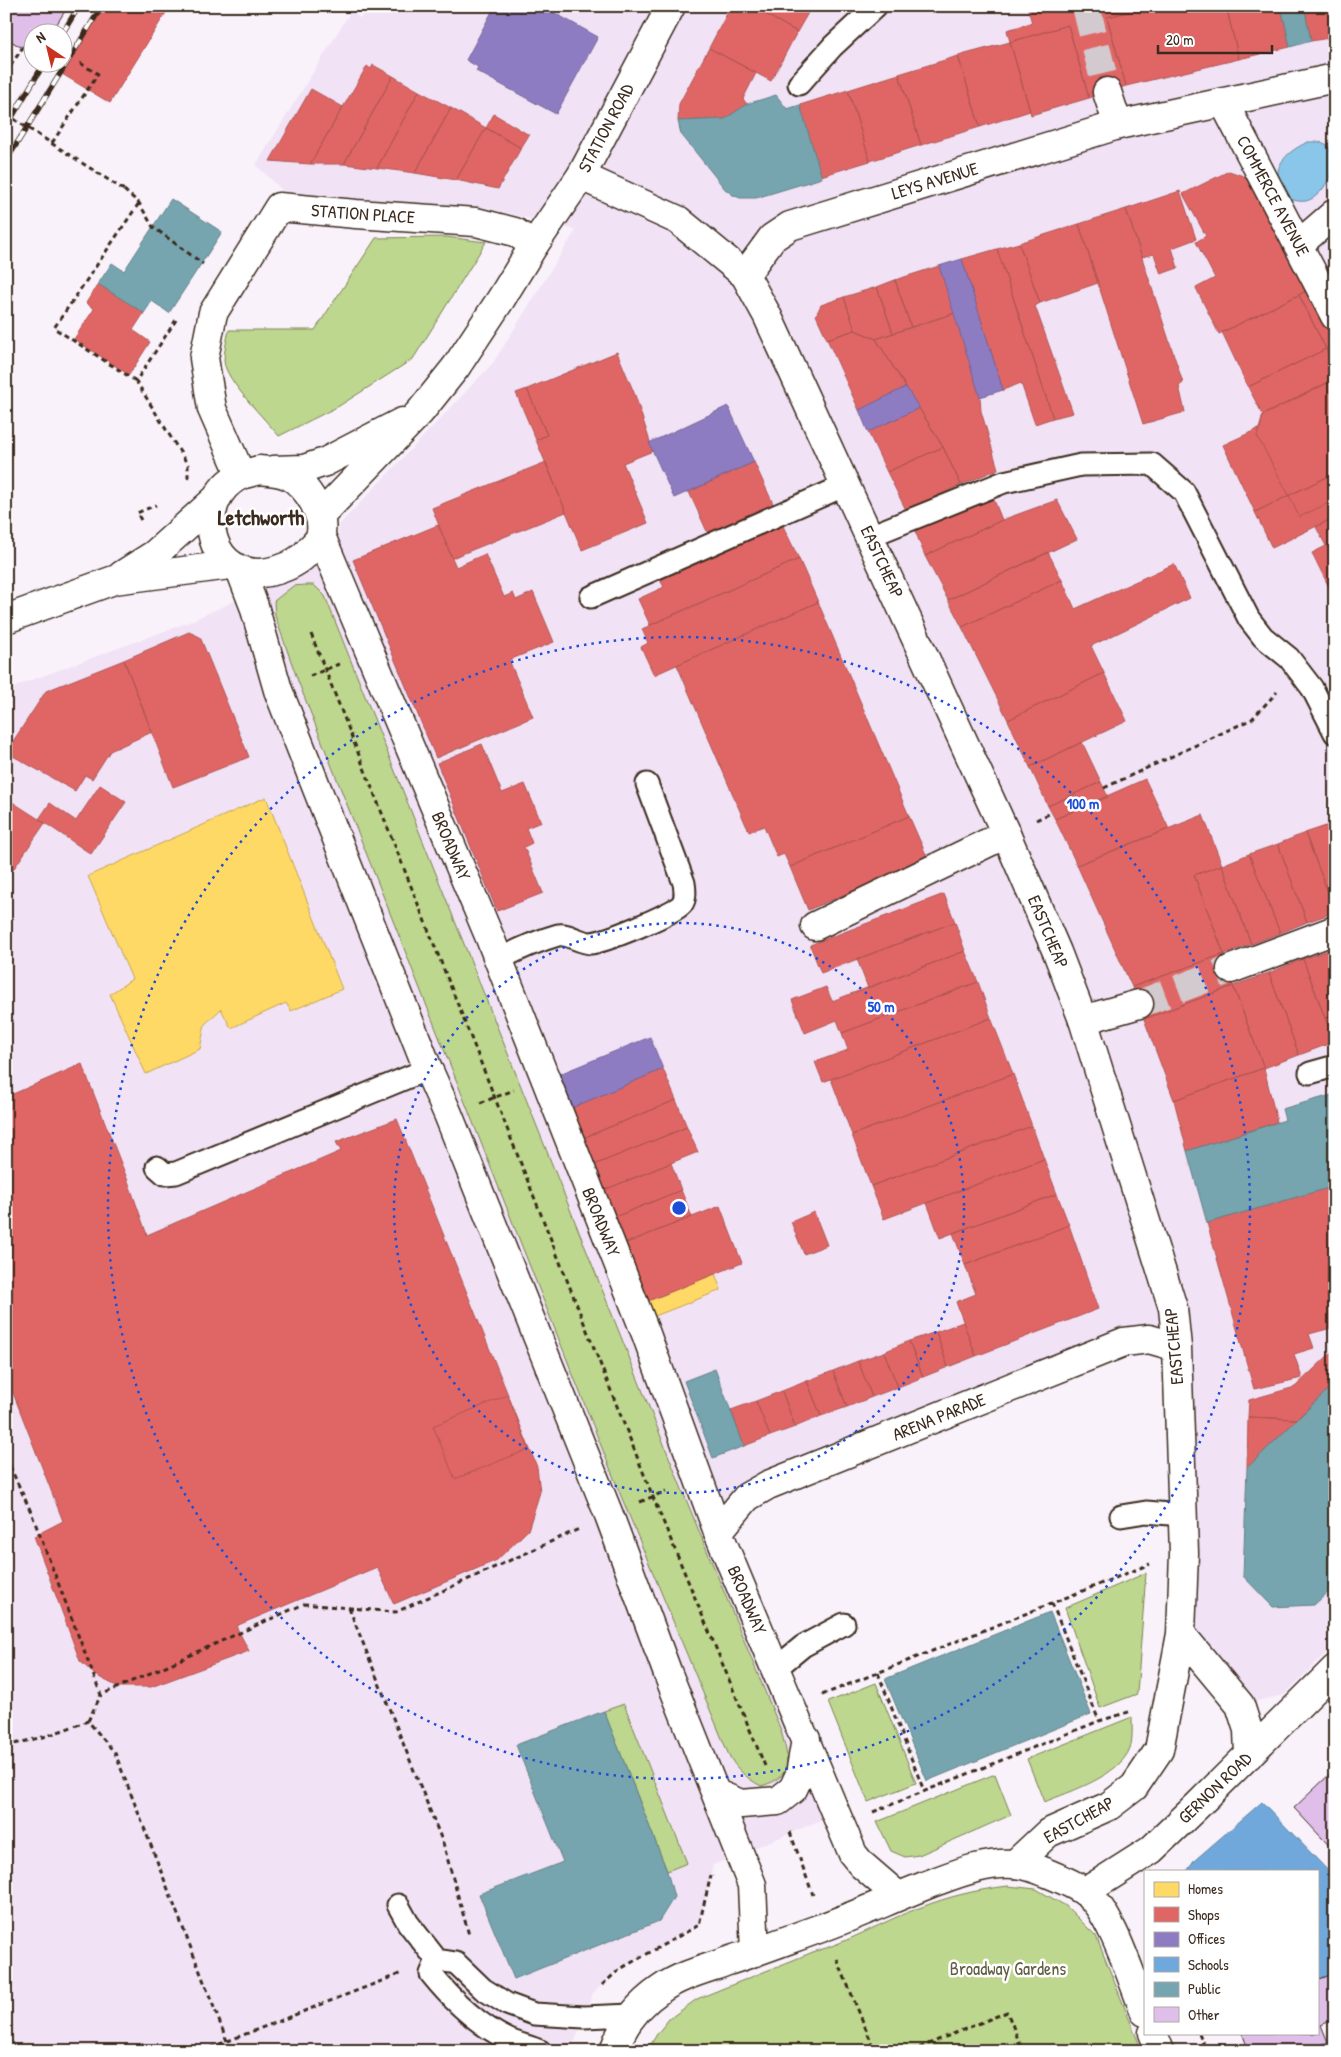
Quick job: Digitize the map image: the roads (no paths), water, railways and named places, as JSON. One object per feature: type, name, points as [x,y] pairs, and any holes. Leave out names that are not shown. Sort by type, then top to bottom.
[{"type":"street","name":"STATION ROAD","points":[[534,245],[581,176],[671,6]]},
{"type":"street","name":"LEYS AVENUE","points":[[744,275],[772,238],[790,226],[1118,125],[1335,78]]},
{"type":"street","points":[[1107,92],[1118,125]]},
{"type":"street","name":"COMMERCE AVENUE","points":[[1224,103],[1335,316]]},
{"type":"street","points":[[581,176],[678,220],[744,275]]},
{"type":"street","name":"STATION PLACE","points":[[250,473],[212,409],[204,358],[213,313],[279,207],[476,222],[515,232],[534,245]]},
{"type":"street","points":[[1298,245],[1335,212]]},
{"type":"street","points":[[114,580],[236,568],[266,574],[289,567],[308,552],[320,526],[420,412],[456,367],[534,245]]},
{"type":"street","name":"EASTCHEAP","points":[[744,275],[767,315],[846,484],[1006,834],[1057,952],[1083,1020],[1173,1308],[1177,1347],[1184,1553],[1181,1634],[1159,1750],[1134,1787],[1109,1806],[1048,1833],[1015,1864]]},
{"type":"street","points":[[6,619],[114,580],[155,554],[217,498],[227,485],[250,473],[304,469],[325,462],[420,412]]},
{"type":"street","name":"BROADWAY","points":[[250,473],[275,471],[289,476],[302,485],[311,497],[320,526],[371,654],[498,960],[646,1334],[718,1532],[775,1669],[853,1854],[862,1865],[898,1896]]},
{"type":"street","points":[[217,498],[211,516],[212,534],[218,551],[236,568],[254,606],[278,690],[428,1069],[609,1515],[668,1674],[752,1884],[755,1952]]},
{"type":"street","points":[[815,926],[1006,834]]},
{"type":"street","points":[[1231,969],[1335,930]]},
{"type":"street","points":[[1083,1020],[1139,1004]]},
{"type":"street","name":"ARENA PARADE","points":[[718,1532],[747,1497],[768,1485],[1124,1342],[1149,1339],[1177,1347]]},
{"type":"street","points":[[1181,1634],[1240,1705],[1248,1730],[1249,1755]]},
{"type":"street","name":"GERNON ROAD","points":[[1085,1892],[1151,1850],[1335,1669]]},
{"type":"street","points":[[717,1794],[741,1804],[778,1801],[794,1789],[800,1774],[806,1739]]},
{"type":"street","points":[[614,2051],[620,2034],[632,2015],[663,1987],[686,1976],[824,1927],[958,1873],[988,1865],[1015,1864],[1047,1873],[1085,1892],[1098,1906],[1111,1928],[1144,2010]]},
{"type":"street","points":[[1153,2034],[1160,2051]]},
{"type":"lane","points":[[799,84],[865,9]]},
{"type":"lane","points":[[870,536],[1004,482],[1081,465],[1152,464],[1184,492],[1249,619],[1263,637],[1289,658],[1312,688],[1335,732]]},
{"type":"lane","points":[[591,597],[846,484]]},
{"type":"lane","points":[[498,960],[523,947],[561,934],[580,942],[592,943],[609,938],[674,911],[683,903],[684,882],[647,784]]},
{"type":"lane","points":[[1310,1073],[1335,1066]]},
{"type":"lane","points":[[158,1167],[165,1174],[176,1173],[428,1069]]},
{"type":"lane","points":[[1121,1516],[1146,1512],[1182,1515]]},
{"type":"lane","points":[[775,1669],[803,1646],[844,1624]]},
{"type":"lane","points":[[398,1905],[408,1923],[437,1960],[456,1963],[483,1989],[507,2004],[534,2014],[584,2017],[632,2015]]},
{"type":"lane","points":[[437,1960],[431,1974],[444,1991],[505,2045],[540,2051]]},
{"type":"water","points":[[1308,142],[1320,142],[1327,145],[1331,152],[1332,169],[1320,193],[1306,201],[1296,201],[1287,198],[1282,189],[1278,173],[1279,167],[1286,156]]},
{"type":"tunnel","points":[[1086,6],[1107,92]]},
{"type":"tunnel","points":[[1139,1004],[1231,969]]},
{"type":"railway","points":[[69,22],[79,6]]},
{"type":"railway","points":[[6,161],[102,6]]},
{"type":"railway","points":[[6,127],[39,72]]},
{"type":"district","name":"Letchworth","points":[[261,517]]},
{"type":"park label","name":"Broadway Gardens","points":[[1008,1969]]}]
